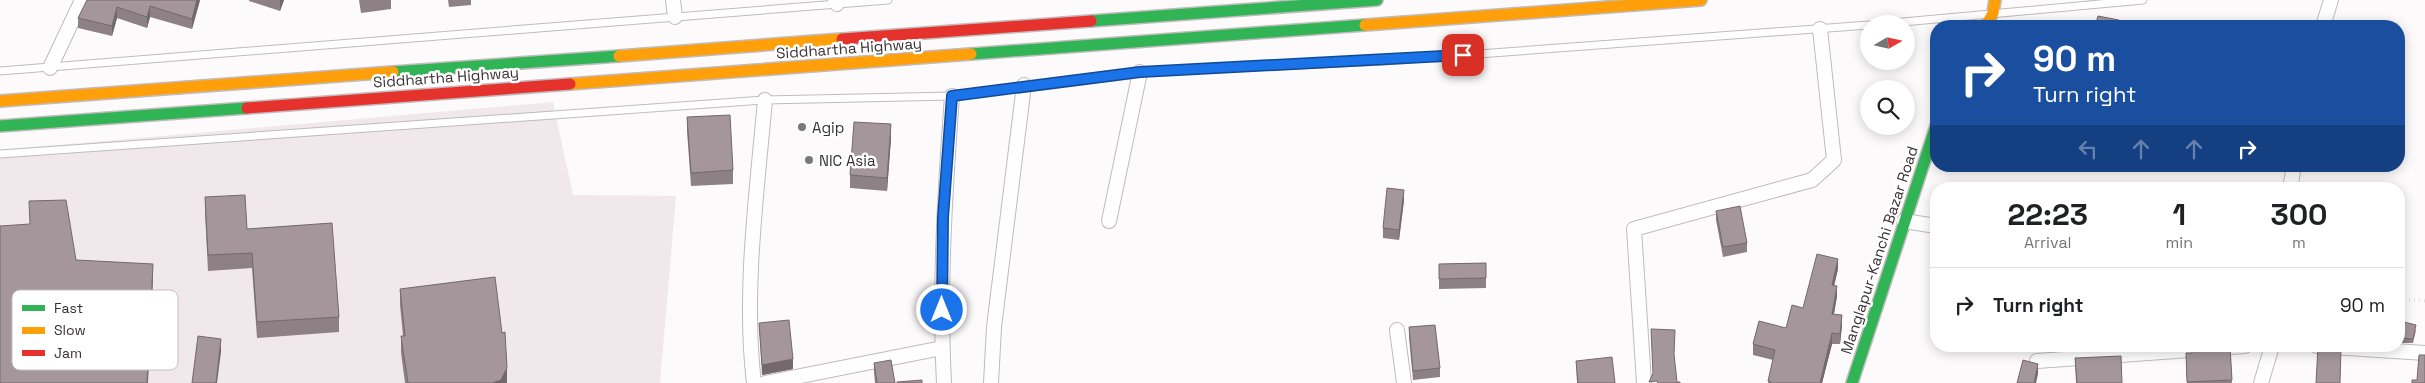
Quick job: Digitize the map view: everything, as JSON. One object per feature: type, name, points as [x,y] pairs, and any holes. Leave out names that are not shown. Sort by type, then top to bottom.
[{"type":"main road","name":"Siddhartha Highway","points":[[0,101],[1377,0]]},
{"type":"main road","name":"Siddhartha Highway","points":[[0,126],[1701,0]]},
{"type":"main road","points":[[1989,20],[1993,13],[1995,0]]},
{"type":"main road","name":"Manglapur-Kanchi Bazar Road","points":[[1852,383],[1930,144]]},
{"type":"street","points":[[50,68],[82,0]]},
{"type":"street","points":[[673,0],[675,17]]},
{"type":"street","points":[[2325,20],[2331,0]]},
{"type":"street","points":[[1644,383],[1634,230],[1812,180],[1834,160],[1820,30]]},
{"type":"street","points":[[1110,221],[1140,72]]},
{"type":"street","points":[[991,383],[994,326],[1024,86]]},
{"type":"street","points":[[944,383],[942,348],[943,217],[952,96]]},
{"type":"street","points":[[754,383],[749,341],[756,198],[765,100]]},
{"type":"street","points":[[1904,221],[1930,225]]},
{"type":"street","points":[[1397,330],[1404,383]]},
{"type":"street","points":[[765,383],[942,348]]},
{"type":"street","points":[[2037,361],[2162,352]]},
{"type":"street","points":[[2261,383],[2270,352]]},
{"type":"street","points":[[2405,352],[2425,353]]},
{"type":"lane","points":[[0,71],[675,17],[836,2],[888,0]]},
{"type":"lane","points":[[1915,21],[2143,0]]},
{"type":"lane","points":[[0,154],[765,100],[952,96],[1140,72],[1384,61],[1860,26]]},
{"type":"path","points":[[2405,300],[2425,301]]},
{"type":"shaded area","points":[[553,102],[573,195],[676,196],[660,383],[0,383],[0,150]]},
{"type":"building","points":[[87,0],[197,0],[192,19],[150,6],[147,17],[117,7],[112,26],[78,18]]},
{"type":"building","points":[[2098,16],[2119,20],[2097,20]]},
{"type":"building","points":[[730,115],[733,170],[691,173],[687,117]]},
{"type":"building","points":[[854,122],[891,124],[887,178],[850,175]]},
{"type":"building","points":[[1387,188],[1404,190],[1399,230],[1383,228]]},
{"type":"building","points":[[245,195],[247,229],[332,223],[339,317],[257,322],[252,253],[208,255],[205,197]]},
{"type":"building","points":[[66,200],[76,260],[153,264],[152,290],[12,290],[12,370],[148,370],[147,383],[0,383],[0,226],[30,224],[29,201]]},
{"type":"building","points":[[1740,206],[1747,243],[1723,247],[1716,211]]},
{"type":"building","points":[[1817,254],[1838,259],[1832,285],[1837,286],[1832,314],[1842,315],[1840,334],[1832,333],[1820,383],[1770,383],[1768,381],[1775,350],[1753,344],[1759,321],[1786,328],[1792,305],[1803,308]]},
{"type":"building","points":[[1486,263],[1486,278],[1439,279],[1439,264]]},
{"type":"building","points":[[495,277],[502,333],[505,332],[507,368],[501,380],[492,383],[408,383],[401,336],[405,336],[400,289]]},
{"type":"building","points":[[789,320],[793,359],[762,365],[759,323]]},
{"type":"building","points":[[2405,322],[2416,325],[2413,339],[2405,338]]},
{"type":"building","points":[[1435,325],[1440,368],[1413,371],[1409,327]]},
{"type":"building","points":[[1651,329],[1675,330],[1674,354],[1677,382],[1680,383],[1649,382],[1653,373]]},
{"type":"building","points":[[198,336],[221,339],[216,383],[192,383]]},
{"type":"building","points":[[2230,352],[2232,380],[2187,382],[2186,353]]},
{"type":"building","points":[[2318,352],[2341,352],[2340,383],[2316,383]]},
{"type":"building","points":[[2419,355],[2425,355],[2425,383],[2412,383],[2412,380],[2417,380]]},
{"type":"building","points":[[2121,356],[2122,383],[2077,383],[2075,358]]},
{"type":"building","points":[[1612,357],[1615,383],[1578,383],[1576,361]]},
{"type":"building","points":[[891,360],[895,383],[877,383],[874,363]]},
{"type":"building","points":[[2023,360],[2038,364],[2034,383],[2017,383]]},
{"type":"building","points":[[922,380],[922,383],[897,383],[897,382]]},
{"type":"traffic: fast","points":[[1091,21],[1377,0]]},
{"type":"traffic: fast","points":[[971,54],[1365,25]]},
{"type":"traffic: fast","points":[[393,72],[619,56]]},
{"type":"traffic: fast","points":[[0,126],[247,108]]},
{"type":"traffic: fast","points":[[1852,383],[1930,144]]},
{"type":"traffic: slow","points":[[1365,25],[1701,0]]},
{"type":"traffic: slow","points":[[1989,20],[1993,13],[1995,0]]},
{"type":"traffic: slow","points":[[619,56],[842,39]]},
{"type":"traffic: slow","points":[[570,84],[971,54]]},
{"type":"traffic: slow","points":[[0,101],[393,72]]},
{"type":"traffic: jam","points":[[842,39],[1091,21]]},
{"type":"traffic: jam","points":[[247,108],[570,84]]},
{"type":"place","name":"Agip","points":[[802,127]]},
{"type":"place","name":"NIC Asia","points":[[809,160]]},
{"type":"route","points":[[942,310],[943,217],[952,96],[1140,72],[1384,61],[1463,55]]}]
